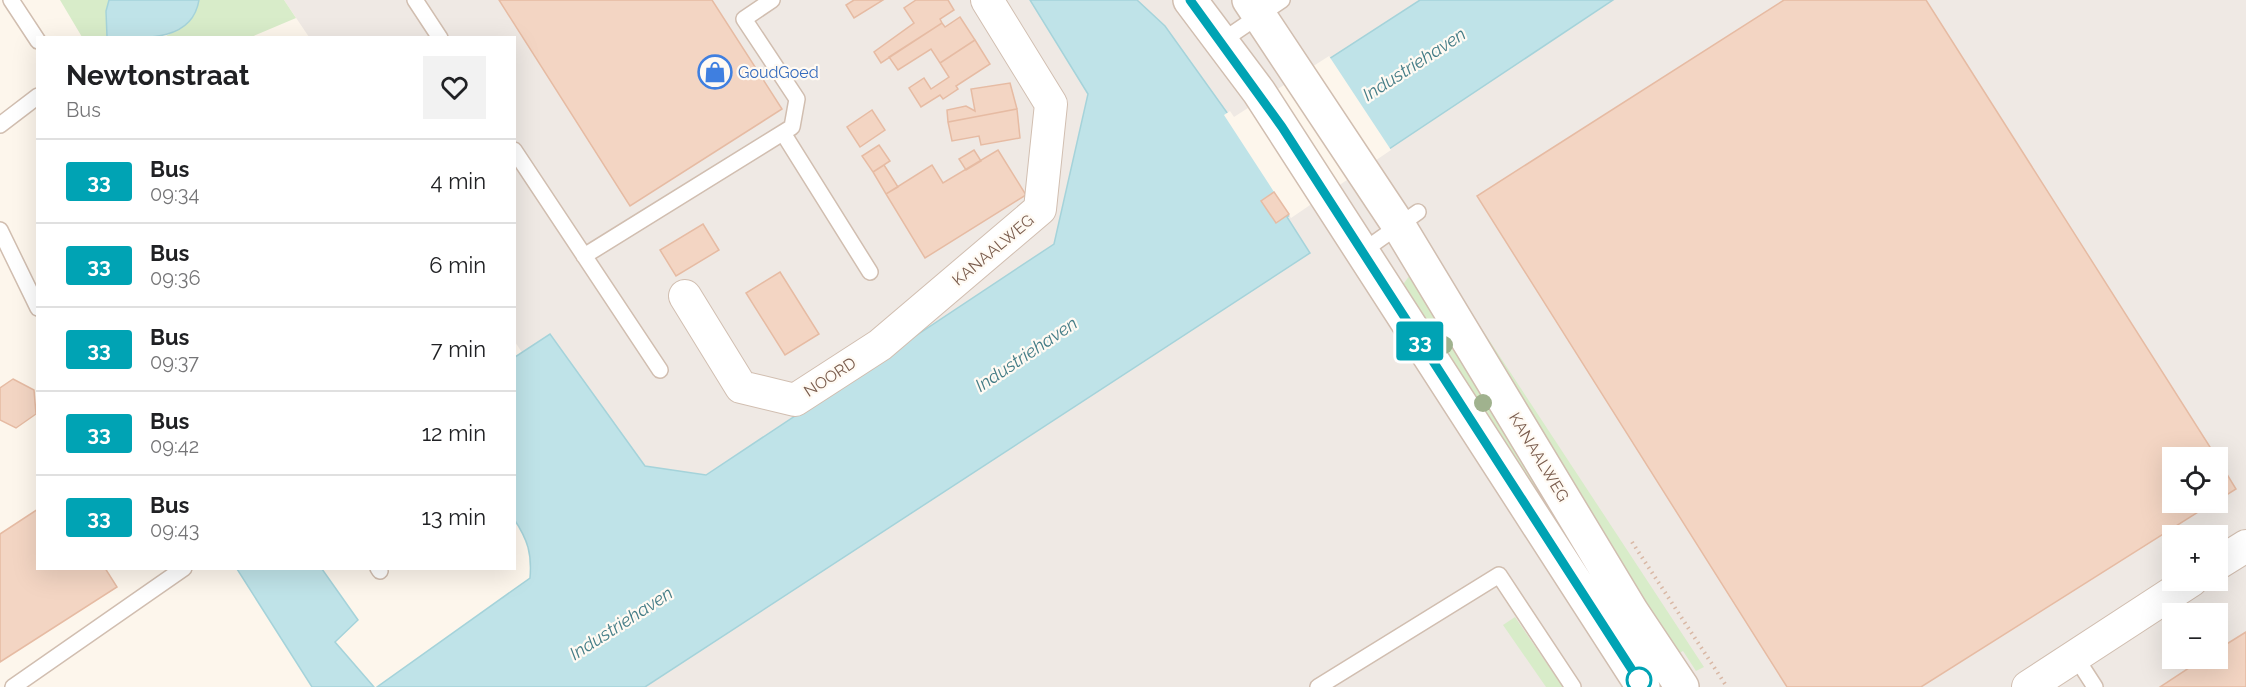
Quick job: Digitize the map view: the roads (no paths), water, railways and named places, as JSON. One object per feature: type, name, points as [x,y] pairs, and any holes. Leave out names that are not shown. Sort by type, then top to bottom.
[{"type":"street","name":"KANAALWEG","points":[[936,298],[1040,209],[1051,104],[987,0]]},
{"type":"street","points":[[1190,0],[1259,92],[1643,687]]},
{"type":"street","name":"KANAALWEG","points":[[1264,5],[1296,68],[1364,174],[1408,219],[1632,612],[1682,687]]},
{"type":"street","name":"NOORD","points":[[685,296],[741,387],[795,400],[880,345],[936,298]]},
{"type":"street","points":[[2228,557],[2246,546]]},
{"type":"street","points":[[2028,687],[2175,591]]},
{"type":"lane","points":[[11,0],[36,38]]},
{"type":"lane","points":[[415,0],[439,36]]},
{"type":"lane","points":[[584,256],[792,127],[796,99],[744,18],[772,0]]},
{"type":"lane","points":[[1222,41],[1264,5]]},
{"type":"lane","points":[[0,125],[36,98]]},
{"type":"lane","points":[[783,133],[870,272]]},
{"type":"lane","points":[[516,153],[660,370]]},
{"type":"lane","points":[[1363,251],[1408,219]]},
{"type":"lane","points":[[0,230],[36,304]]},
{"type":"lane","points":[[13,687],[162,575],[178,570]]},
{"type":"lane","points":[[1318,687],[1499,575],[1573,687]]},
{"type":"lane","points":[[2075,656],[2095,687]]},
{"type":"water","points":[[109,0],[199,0],[194,14],[186,24],[175,31],[155,36],[107,36],[106,11]]},
{"type":"water","name":"Industriehaven","points":[[1030,0],[1137,0],[1165,26],[1233,121],[1420,0],[1613,0],[1287,217],[1310,253],[645,687],[377,687],[530,578],[528,547],[516,522],[516,356],[550,334],[645,466],[706,475],[1054,244],[1088,94]]},
{"type":"water","points":[[238,570],[323,570],[358,620],[335,642],[374,687],[312,687]]},
{"type":"place","name":"GoudGoed","points":[[715,72]]}]
